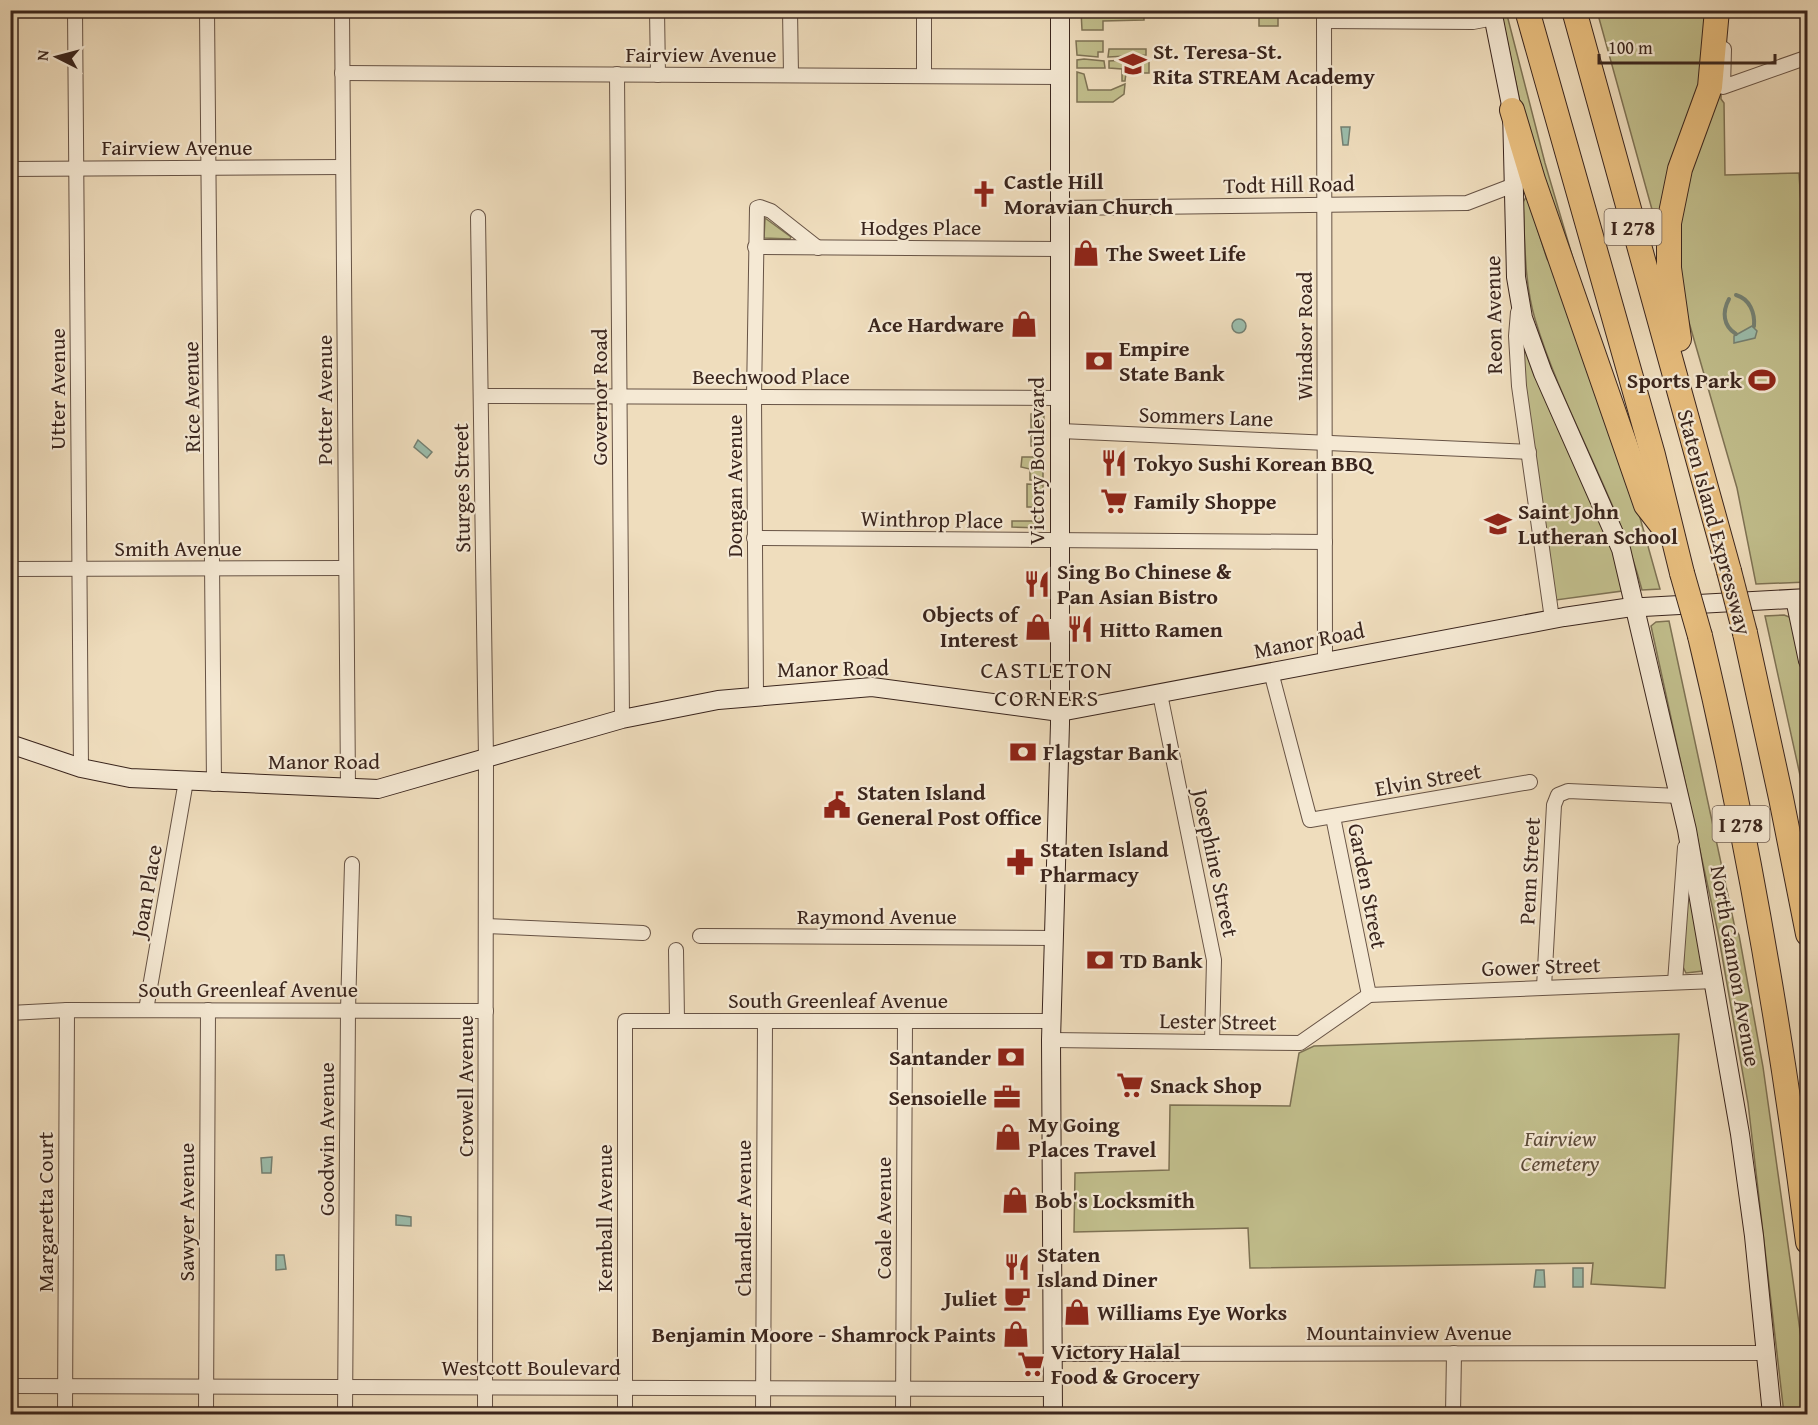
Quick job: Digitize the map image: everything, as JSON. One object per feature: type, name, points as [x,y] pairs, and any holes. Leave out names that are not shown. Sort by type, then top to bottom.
[{"type":"highway","name":"Staten Island Expressway","points":[[1527,10],[1653,455],[1700,636],[1729,764],[1761,930],[1808,1242]]},
{"type":"highway","name":"Staten Island Expressway","points":[[1574,10],[1729,571],[1777,778],[1808,934]]},
{"type":"highway","points":[[1695,443],[1670,282],[1668,238],[1678,176],[1712,77],[1717,10]]},
{"type":"highway","points":[[1512,110],[1533,180],[1646,505],[1674,541]]},
{"type":"main road","name":"Victory Boulevard","points":[[1053,1414],[1051,1021],[1060,712],[1060,10]]},
{"type":"main road","name":"Reon Avenue","points":[[1493,14],[1512,110],[1519,300]]},
{"type":"main road","name":"North Gannon Avenue","points":[[1519,300],[1539,363],[1617,538],[1687,830],[1715,981],[1749,1196],[1772,1414]]},
{"type":"main road","name":"Manor Road","points":[[10,744],[81,768],[130,778],[214,784],[378,789],[622,719],[756,694],[872,687],[1060,712],[1552,619],[1635,608],[1801,599]]},
{"type":"main road","points":[[1801,599],[1808,661]]},
{"type":"street","name":"Utter Avenue","points":[[75,10],[81,768]]},
{"type":"street","name":"Rice Avenue","points":[[207,10],[214,784]]},
{"type":"street","name":"Potter Avenue","points":[[342,10],[348,789]]},
{"type":"street","points":[[657,10],[658,75]]},
{"type":"street","points":[[790,10],[791,75]]},
{"type":"street","points":[[924,10],[924,76]]},
{"type":"street","points":[[1725,10],[1724,87],[1808,57]]},
{"type":"street","points":[[1324,16],[1473,22],[1493,14]]},
{"type":"street","name":"Windsor Road","points":[[1324,16],[1325,662]]},
{"type":"street","name":"Fairview Avenue","points":[[342,73],[1060,77]]},
{"type":"street","name":"Governor Road","points":[[617,74],[622,719]]},
{"type":"street","name":"Fairview Avenue","points":[[10,170],[343,167]]},
{"type":"street","name":"Todt Hill Road","points":[[1060,208],[1467,203],[1514,185]]},
{"type":"street","name":"Dongan Avenue","points":[[756,694],[755,213],[760,207],[771,210],[818,248]]},
{"type":"street","name":"Sturges Street","points":[[478,217],[486,758]]},
{"type":"street","name":"Hodges Place","points":[[755,247],[1061,249]]},
{"type":"street","name":"Reon Avenue","points":[[1519,300],[1517,353],[1552,619]]},
{"type":"street","name":"Beechwood Place","points":[[481,396],[1060,398]]},
{"type":"street","name":"Sommers Lane","points":[[1060,430],[1529,452]]},
{"type":"street","name":"Winthrop Place","points":[[754,538],[1326,542]]},
{"type":"street","name":"Smith Avenue","points":[[10,569],[346,568]]},
{"type":"street","name":"Garden Street","points":[[1271,672],[1310,820],[1333,816],[1369,995]]},
{"type":"street","name":"Josephine Street","points":[[1160,694],[1214,960],[1212,1042]]},
{"type":"street","name":"Crowell Avenue","points":[[485,1414],[486,758]]},
{"type":"street","name":"Joan Place","points":[[146,1010],[186,781]]},
{"type":"street","name":"Elvin Street","points":[[1333,816],[1530,782]]},
{"type":"street","name":"Penn Street","points":[[1544,987],[1554,805],[1558,795],[1568,791],[1679,795]]},
{"type":"street","points":[[1675,982],[1687,830]]},
{"type":"street","name":"Goodwin Avenue","points":[[345,1414],[348,1010],[352,864]]},
{"type":"street","points":[[486,926],[643,933]]},
{"type":"street","name":"Raymond Avenue","points":[[700,936],[1053,938]]},
{"type":"street","points":[[676,950],[677,1020]]},
{"type":"street","name":"Gower Street","points":[[1369,995],[1715,981]]},
{"type":"street","name":"Lester Street","points":[[1051,1040],[1300,1043],[1369,995]]},
{"type":"street","name":"South Greenleaf Avenue","points":[[10,1013],[67,1010],[486,1011]]},
{"type":"street","name":"Margaretta Court","points":[[65,1414],[67,1010]]},
{"type":"street","name":"Sawyer Avenue","points":[[206,1414],[208,1010]]},
{"type":"street","name":"South Greenleaf Avenue","points":[[625,1021],[1051,1021]]},
{"type":"street","name":"Kemball Avenue","points":[[625,1021],[625,1414]]},
{"type":"street","name":"Chandler Avenue","points":[[763,1414],[765,1021]]},
{"type":"street","name":"Coale Avenue","points":[[903,1414],[905,1022]]},
{"type":"street","points":[[1453,1414],[1454,1353]]},
{"type":"street","name":"Mountainview Avenue","points":[[1053,1354],[1766,1353]]},
{"type":"street","name":"Westcott Boulevard","points":[[10,1386],[1052,1389]]},
{"type":"green space","points":[[1081,11],[1144,11],[1144,20],[1103,21],[1103,30],[1082,30]]},
{"type":"green space","points":[[1259,11],[1278,11],[1278,26],[1259,26]]},
{"type":"green space","points":[[1501,11],[1506,11],[1545,163],[1593,327],[1524,122]]},
{"type":"green space","points":[[1597,11],[1712,11],[1705,89],[1661,242]]},
{"type":"green space","name":"Sports Park","points":[[1722,21],[1721,99],[1724,103],[1725,175],[1799,173],[1802,221],[1807,222],[1807,582],[1756,584],[1737,488],[1684,305],[1678,263],[1678,218]]},
{"type":"green space","points":[[1076,41],[1103,41],[1103,52],[1098,52],[1098,57],[1077,55]]},
{"type":"green space","points":[[1109,49],[1146,49],[1146,55],[1108,57]]},
{"type":"green space","points":[[1142,59],[1149,62],[1149,73],[1126,73],[1125,81],[1122,81],[1122,69],[1109,68],[1109,61]]},
{"type":"green space","points":[[1077,60],[1104,61],[1105,68],[1077,68]]},
{"type":"green space","points":[[1077,72],[1084,74],[1088,90],[1111,90],[1125,84],[1124,94],[1113,102],[1077,102]]},
{"type":"green space","points":[[1527,196],[1547,259],[1556,271],[1630,482],[1660,589],[1642,590],[1619,521],[1560,388],[1535,319],[1527,276],[1525,246],[1523,202]]},
{"type":"green space","points":[[765,218],[791,237],[790,239],[764,238]]},
{"type":"green space","points":[[1523,350],[1526,350],[1612,548],[1622,591],[1556,600],[1522,378]]},
{"type":"green space","points":[[1031,414],[1044,414],[1043,446],[1031,446]]},
{"type":"green space","points":[[1022,457],[1043,457],[1043,480],[1030,480],[1030,469],[1021,467]]},
{"type":"green space","points":[[1027,484],[1043,485],[1043,528],[1012,527],[1012,521],[1035,521],[1035,507],[1027,507]]},
{"type":"green space","points":[[1784,615],[1792,618],[1807,690],[1807,807],[1765,616]]},
{"type":"green space","points":[[1669,621],[1735,928],[1739,935],[1763,1067],[1804,1359],[1806,1414],[1784,1414],[1748,1103],[1718,933],[1651,626],[1656,622]]},
{"type":"green space","points":[[1688,885],[1703,971],[1686,973],[1683,967]]},
{"type":"green space","name":"Fairview Cemetery","points":[[1679,1034],[1665,1288],[1591,1284],[1593,1263],[1250,1268],[1248,1228],[1074,1232],[1075,1173],[1169,1170],[1170,1105],[1290,1106],[1299,1053],[1314,1046]]},
{"type":"shaded area","points":[[1341,127],[1350,127],[1348,145],[1343,145]]},
{"type":"shaded area","points":[[1239,319],[1244,321],[1246,326],[1244,331],[1239,333],[1234,331],[1232,326],[1234,321]]},
{"type":"shaded area","points":[[1752,326],[1757,331],[1755,338],[1734,343],[1734,336]]},
{"type":"shaded area","points":[[418,440],[432,452],[427,458],[414,447]]},
{"type":"shaded area","points":[[272,1157],[271,1173],[262,1173],[261,1158]]},
{"type":"shaded area","points":[[396,1215],[411,1217],[411,1226],[396,1225]]},
{"type":"shaded area","points":[[276,1255],[284,1255],[286,1269],[276,1270]]},
{"type":"shaded area","points":[[1573,1268],[1583,1268],[1583,1287],[1573,1287]]},
{"type":"shaded area","points":[[1536,1270],[1544,1270],[1545,1287],[1534,1287]]},
{"type":"waterway","points":[[1736,295],[1751,307],[1754,326]]},
{"type":"waterway","points":[[1729,299],[1725,309],[1725,318],[1728,327],[1736,334]]},
{"type":"place","name":"St. Teresa-St. Rita STREAM Academy","points":[[1133,64]]},
{"type":"place","name":"Castle Hill Moravian Church","points":[[984,194]]},
{"type":"place","name":"The Sweet Life","points":[[1086,253]]},
{"type":"place","name":"Ace Hardware","points":[[1024,324]]},
{"type":"place","name":"Empire State Bank","points":[[1099,361]]},
{"type":"place","name":"Sports Park","points":[[1762,380]]},
{"type":"place","name":"Tokyo Sushi Korean BBQ","points":[[1114,463]]},
{"type":"place","name":"Family Shoppe","points":[[1114,501]]},
{"type":"place","name":"Saint John Lutheran School","points":[[1498,524]]},
{"type":"place","name":"Sing Bo Chinese & Pan Asian Bistro","points":[[1037,584]]},
{"type":"place","name":"Objects of Interest","points":[[1038,627]]},
{"type":"place","name":"Hitto Ramen","points":[[1080,629]]},
{"type":"place","name":"Flagstar Bank","points":[[1023,752]]},
{"type":"place","name":"Staten Island General Post Office","points":[[837,805]]},
{"type":"place","name":"Staten Island Pharmacy","points":[[1020,862]]},
{"type":"place","name":"TD Bank","points":[[1100,960]]},
{"type":"place","name":"Santander","points":[[1011,1057]]},
{"type":"place","name":"Snack Shop","points":[[1130,1085]]},
{"type":"place","name":"Sensoielle","points":[[1007,1097]]},
{"type":"place","name":"My Going Places Travel","points":[[1008,1137]]},
{"type":"place","name":"Bob's Locksmith","points":[[1015,1200]]},
{"type":"place","name":"Staten Island Diner","points":[[1017,1267]]},
{"type":"place","name":"Juliet","points":[[1017,1298]]},
{"type":"place","name":"Williams Eye Works","points":[[1077,1312]]},
{"type":"place","name":"Benjamin Moore - Shamrock Paints","points":[[1016,1334]]},
{"type":"place","name":"Victory Halal Food & Grocery","points":[[1031,1364]]},
{"type":"district","name":"CASTLETON CORNERS","points":[[1047,683]]}]
